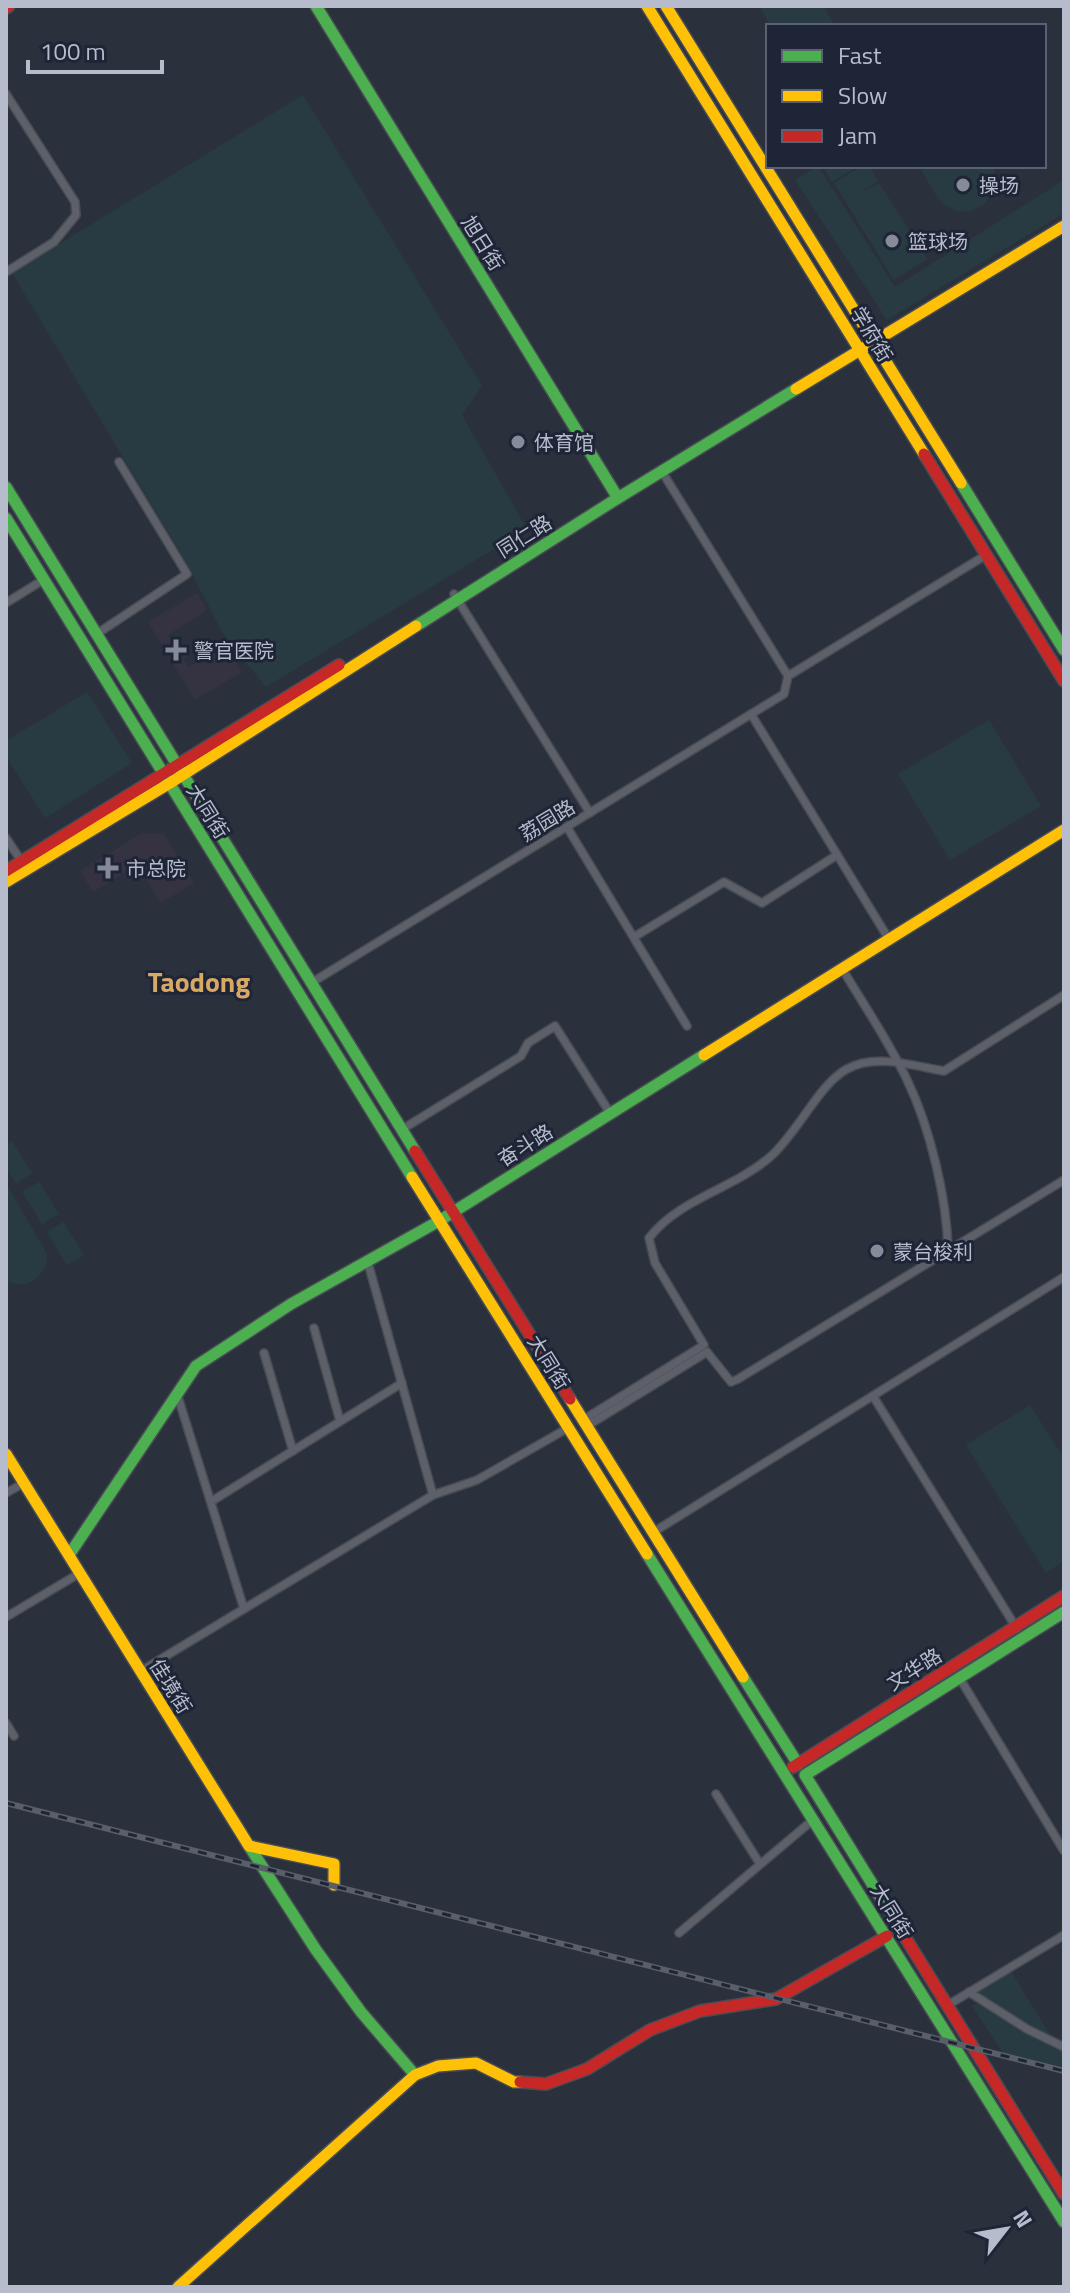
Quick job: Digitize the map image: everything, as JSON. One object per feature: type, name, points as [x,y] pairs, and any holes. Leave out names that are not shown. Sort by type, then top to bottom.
[{"type":"main road","name":"旭日街","points":[[316,6],[617,497]]},
{"type":"main road","name":"学府街","points":[[647,6],[1064,681]]},
{"type":"main road","name":"学府街","points":[[666,6],[1062,641]]},
{"type":"main road","name":"同仁路","points":[[6,871],[179,770],[858,346],[1064,225]]},
{"type":"main road","name":"大同街","points":[[6,487],[401,1130],[1064,2194]]},
{"type":"main road","name":"大同街","points":[[6,518],[439,1221],[1064,2222]]},
{"type":"main road","name":"同仁路","points":[[6,882],[166,778]]},
{"type":"main road","name":"奋斗路","points":[[69,1555],[196,1366],[291,1304],[439,1221],[1064,830]]},
{"type":"main road","name":"佳境街","points":[[6,1454],[316,1950],[352,2000],[415,2075]]},
{"type":"main road","name":"文华路","points":[[791,1784],[959,1677],[1064,1596]]},
{"type":"main road","name":"文华路","points":[[784,1773],[1019,1633],[1064,1612]]},
{"type":"main road","points":[[249,1846],[334,1864],[334,1885]]},
{"type":"main road","points":[[178,2287],[415,2075],[438,2066],[476,2063],[514,2082],[546,2084],[587,2069],[650,2030],[700,2011],[776,1999],[887,1936]]},
{"type":"street","points":[[6,94],[75,202],[76,215],[54,242],[6,272]]},
{"type":"street","points":[[95,635],[187,574],[119,462]]},
{"type":"street","points":[[661,470],[788,676],[986,555]]},
{"type":"street","points":[[6,603],[43,580]]},
{"type":"street","points":[[456,597],[590,813]]},
{"type":"street","name":"荔园路","points":[[311,983],[784,694],[788,676]]},
{"type":"street","points":[[751,714],[890,941]]},
{"type":"street","points":[[567,827],[687,1026]]},
{"type":"street","points":[[6,838],[22,862]]},
{"type":"street","points":[[634,937],[724,882],[762,903],[837,855]]},
{"type":"street","points":[[843,970],[914,1095],[947,1219],[948,1250]]},
{"type":"street","points":[[585,1423],[704,1345],[655,1263],[649,1238],[658,1226],[682,1208],[748,1175],[774,1154],[829,1084],[846,1070],[864,1062],[944,1071],[1064,995]]},
{"type":"street","points":[[401,1130],[521,1056],[528,1043],[555,1026],[610,1113]]},
{"type":"street","points":[[585,1423],[707,1352],[731,1382],[738,1379],[1064,1180]]},
{"type":"street","points":[[368,1263],[433,1495]]},
{"type":"street","points":[[652,1533],[1064,1277]]},
{"type":"street","points":[[314,1328],[340,1421]]},
{"type":"street","points":[[264,1353],[293,1451]]},
{"type":"street","points":[[212,1501],[402,1383]]},
{"type":"street","points":[[873,1396],[1019,1633]]},
{"type":"street","points":[[178,1397],[244,1609]]},
{"type":"street","points":[[141,1671],[433,1495],[477,1480],[568,1428]]},
{"type":"street","points":[[6,1493],[24,1483]]},
{"type":"street","points":[[6,1617],[80,1573]]},
{"type":"street","points":[[959,1677],[1064,1851]]},
{"type":"street","points":[[6,1723],[14,1736]]},
{"type":"street","points":[[716,1794],[760,1864]]},
{"type":"street","points":[[679,1933],[814,1819]]},
{"type":"street","points":[[948,2005],[1064,1935]]},
{"type":"street","points":[[969,1992],[1027,2029],[1060,2045],[1064,2038]]},
{"type":"shaded area","points":[[759,6],[823,6],[834,24],[770,24]]},
{"type":"shaded area","points":[[303,95],[482,386],[462,415],[527,529],[266,687],[223,634],[185,560],[12,273]]},
{"type":"shaded area","points":[[819,168],[895,287],[1064,180],[1064,213],[887,320],[795,180]]},
{"type":"shaded area","points":[[824,168],[855,168],[832,182]]},
{"type":"shaded area","points":[[859,168],[870,168],[878,181],[859,194],[879,183],[927,259],[894,280],[834,183]]},
{"type":"shaded area","name":"操场","points":[[920,168],[993,168],[991,195],[985,203],[968,211],[948,207]]},
{"type":"shaded area","name":"警官医院","points":[[197,593],[207,610],[168,635],[174,644],[181,640],[190,655],[183,659],[188,667],[226,645],[242,672],[195,700],[148,622]]},
{"type":"shaded area","points":[[87,692],[132,763],[45,818],[6,756],[6,741]]},
{"type":"shaded area","points":[[989,720],[1041,806],[950,860],[898,774]]},
{"type":"shaded area","name":"市总院","points":[[142,833],[164,834],[194,883],[161,903],[137,865],[93,892],[80,871]]},
{"type":"shaded area","points":[[12,1141],[32,1173],[16,1184],[6,1168],[6,1145]]},
{"type":"shaded area","points":[[39,1182],[59,1214],[42,1224],[22,1192]]},
{"type":"shaded area","points":[[6,1183],[47,1254],[43,1269],[28,1283],[6,1280]]},
{"type":"shaded area","points":[[63,1222],[84,1255],[67,1265],[47,1232]]},
{"type":"shaded area","points":[[1030,1405],[1064,1459],[1064,1561],[1046,1573],[966,1445]]},
{"type":"shaded area","points":[[1009,1968],[1055,2043],[1064,2038],[1064,2071],[1005,2056],[972,2006],[981,2002],[969,1993]]},
{"type":"railway","points":[[6,1803],[1064,2071]]},
{"type":"traffic: fast","points":[[316,6],[618,498]]},
{"type":"traffic: fast","points":[[416,626],[796,389]]},
{"type":"traffic: fast","points":[[961,483],[1064,650]]},
{"type":"traffic: fast","points":[[6,487],[415,1151]]},
{"type":"traffic: fast","points":[[6,518],[412,1177]]},
{"type":"traffic: fast","points":[[69,1555],[196,1366],[291,1304],[439,1221],[704,1055]]},
{"type":"traffic: fast","points":[[647,1554],[1064,2222]]},
{"type":"traffic: fast","points":[[900,1929],[805,1775],[1064,1612]]},
{"type":"traffic: fast","points":[[743,1677],[798,1764]]},
{"type":"traffic: fast","points":[[249,1846],[316,1950],[361,2012],[415,2075]]},
{"type":"traffic: slow","points":[[647,6],[924,454]]},
{"type":"traffic: slow","points":[[666,6],[766,168]]},
{"type":"traffic: slow","points":[[766,168],[961,483]]},
{"type":"traffic: slow","points":[[796,389],[1064,226]]},
{"type":"traffic: slow","points":[[6,882],[170,783],[416,626]]},
{"type":"traffic: slow","points":[[704,1055],[1064,830]]},
{"type":"traffic: slow","points":[[412,1177],[647,1554]]},
{"type":"traffic: slow","points":[[570,1399],[743,1677]]},
{"type":"traffic: slow","points":[[6,1454],[249,1846],[334,1864],[334,1885]]},
{"type":"traffic: slow","points":[[178,2287],[415,2075],[438,2066],[476,2063],[520,2082]]},
{"type":"traffic: jam","points":[[924,454],[1064,681]]},
{"type":"traffic: jam","points":[[6,871],[339,665]]},
{"type":"traffic: jam","points":[[415,1151],[570,1399]]},
{"type":"traffic: jam","points":[[793,1767],[1064,1596]]},
{"type":"traffic: jam","points":[[900,1929],[1064,2194]]},
{"type":"traffic: jam","points":[[520,2082],[546,2084],[587,2069],[650,2030],[700,2011],[776,1999],[887,1936]]},
{"type":"place","name":"操场","points":[[963,185]]},
{"type":"place","name":"篮球场","points":[[892,241]]},
{"type":"place","name":"体育馆","points":[[518,442]]},
{"type":"place","name":"警官医院","points":[[176,650]]},
{"type":"place","name":"市总院","points":[[108,868]]},
{"type":"place","name":"蒙台梭利","points":[[877,1251]]},
{"type":"district","name":"Taodong","points":[[199,981]]}]
